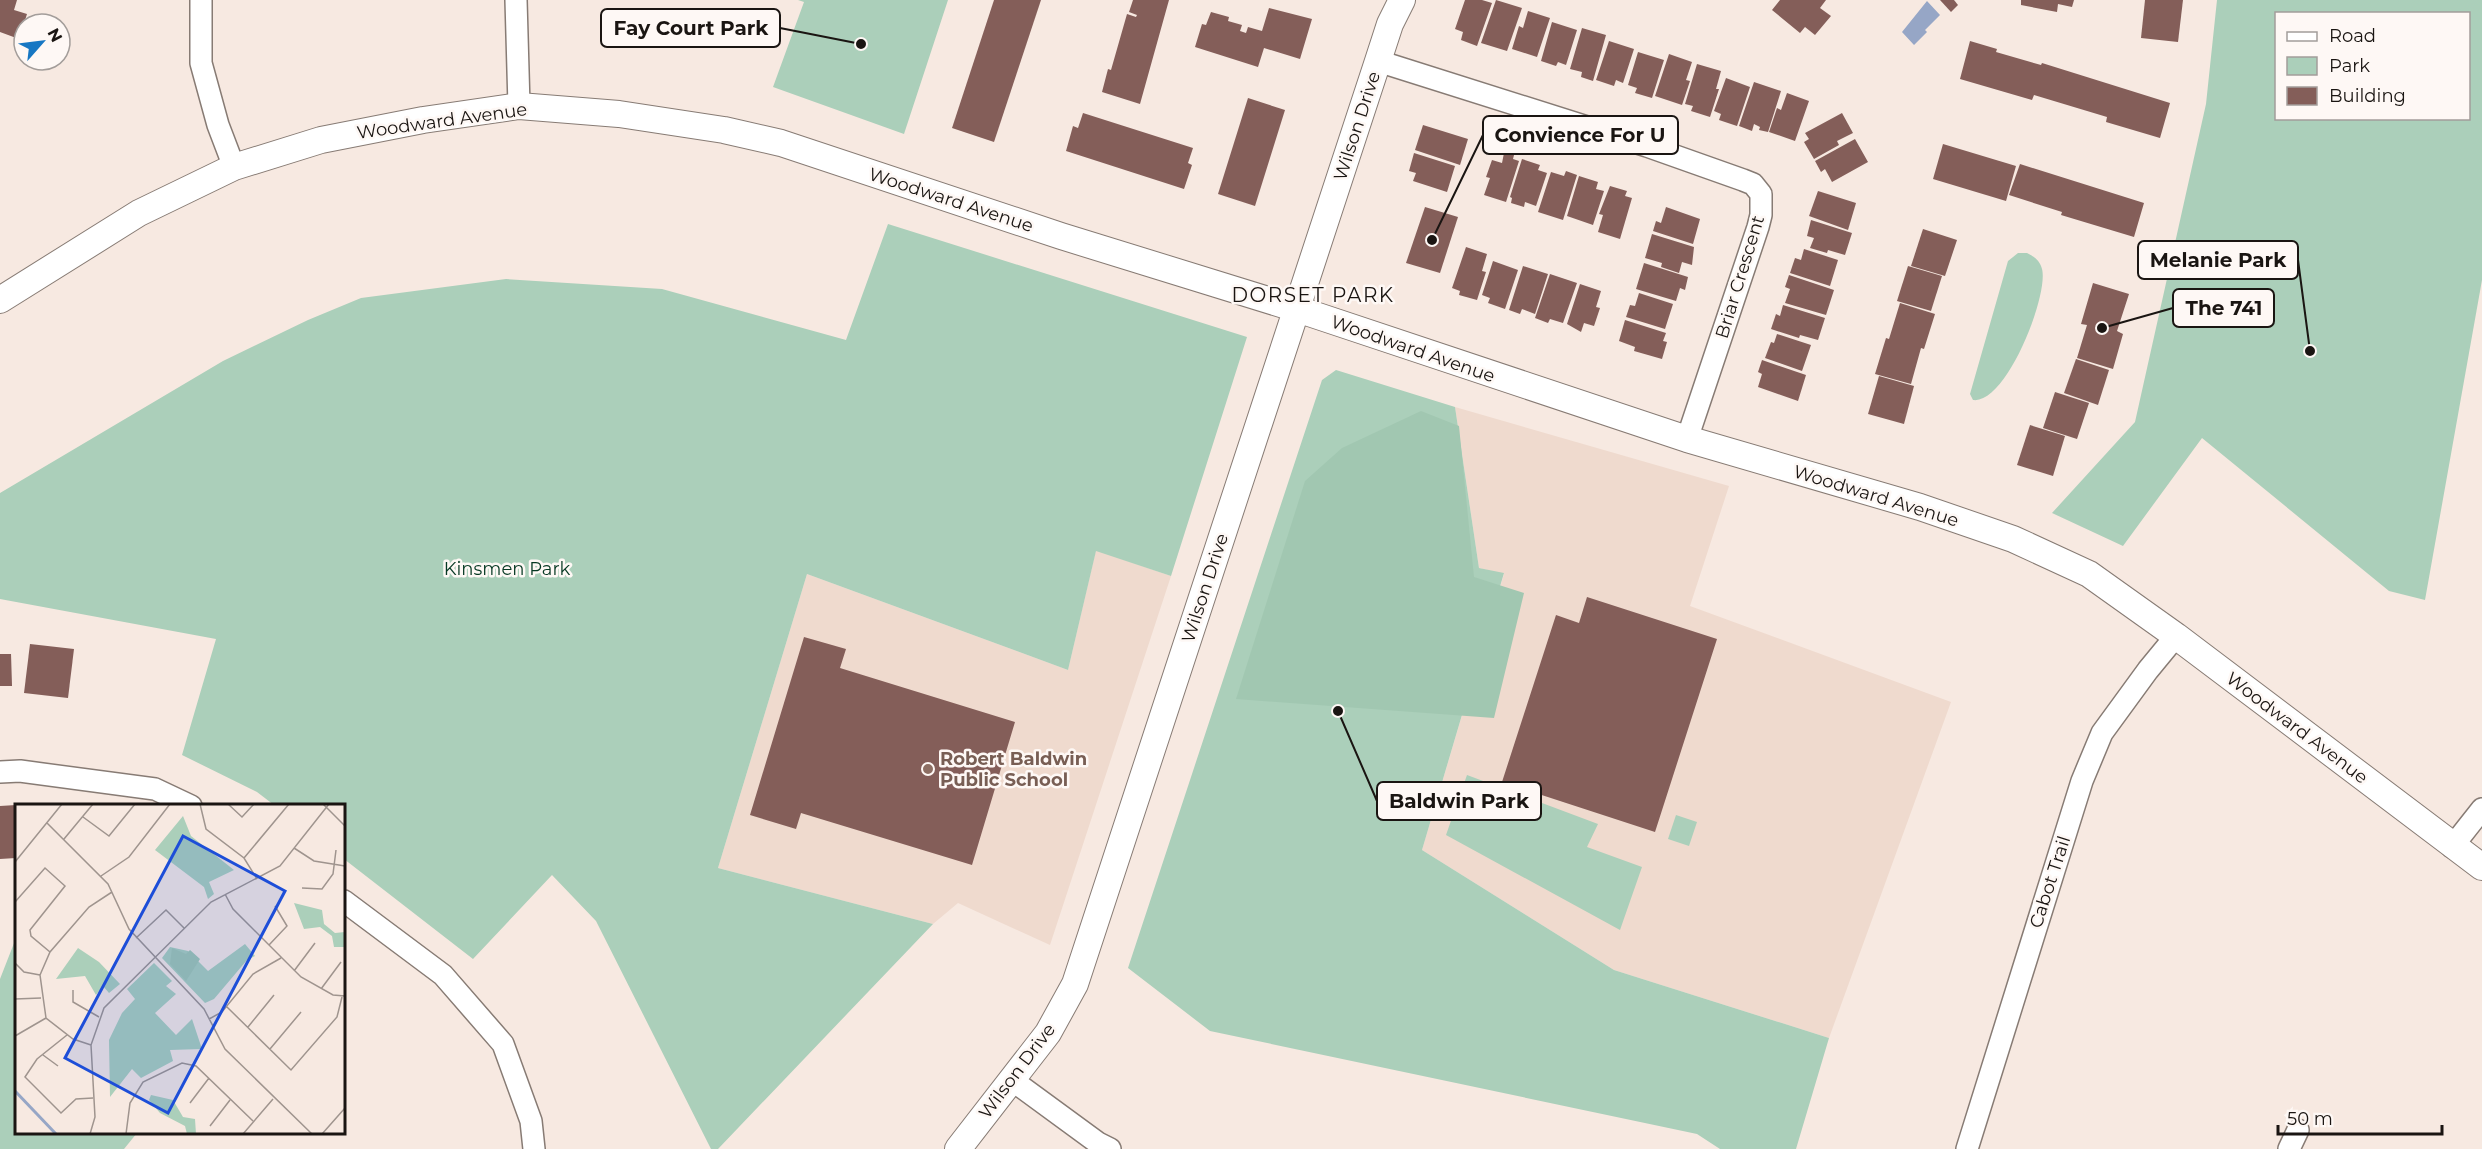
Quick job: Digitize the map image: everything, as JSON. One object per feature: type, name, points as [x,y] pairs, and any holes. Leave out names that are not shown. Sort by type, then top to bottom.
[{"type":"street","points":[[201,0],[201,63],[218,125],[234,167]]},
{"type":"street","points":[[516,0],[519,106]]},
{"type":"street","name":"Wilson Drive","points":[[958,1149],[1048,1033],[1075,984],[1390,24],[1402,0]]},
{"type":"street","name":"Briar Crescent","points":[[1378,62],[1647,146],[1753,184],[1761,194],[1762,205],[1758,227],[1687,439]]},
{"type":"street","name":"Woodward Avenue","points":[[0,300],[139,213],[234,167],[321,140],[423,120],[519,106],[619,114],[724,130],[781,143],[1061,236],[1297,309],[1687,439],[1920,507],[2013,539],[2089,574],[2176,636],[2452,847],[2482,867]]},
{"type":"street","name":"Cabot Trail","points":[[1967,1149],[2082,781],[2102,733],[2176,636]]},
{"type":"street","points":[[0,772],[20,771],[155,789],[186,804]]},
{"type":"street","points":[[2452,847],[2482,809]]},
{"type":"street","points":[[345,902],[443,975],[503,1044],[531,1122],[534,1149]]},
{"type":"street","points":[[1012,1080],[1098,1143],[1110,1149]]},
{"type":"shaded area","points":[[1455,407],[1729,486],[1690,606],[1951,702],[1829,1038],[1614,970],[1422,850],[1504,574],[1479,568]]},
{"type":"shaded area","name":"Robert Baldwin Public School","points":[[1096,550],[1171,576],[1050,945],[958,903],[933,924],[718,868],[807,574],[1068,670]]},
{"type":"green space","points":[[798,0],[948,0],[904,134],[773,87],[804,2]]},
{"type":"green space","points":[[2217,0],[2482,0],[2482,280],[2425,600],[2389,591],[2202,438],[2123,546],[2052,513],[2135,422],[2206,104]]},
{"type":"green space","name":"Kinsmen Park","points":[[888,224],[1247,337],[1171,576],[1096,551],[1068,670],[807,574],[718,868],[933,924],[718,1149],[711,1149],[596,921],[552,875],[473,959],[345,860],[345,804],[273,804],[257,792],[182,755],[216,639],[0,599],[0,493],[223,361],[308,320],[361,298],[506,279],[662,289],[846,340]]},
{"type":"green space","points":[[2018,253],[2027,253],[2037,259],[2041,266],[2042,282],[2039,301],[2032,323],[2011,368],[1999,385],[1986,397],[1973,400],[1970,394],[2008,261]]},
{"type":"green space","points":[[1336,370],[1455,407],[1479,568],[1504,573],[1422,850],[1614,970],[1829,1038],[1796,1149],[1720,1149],[1697,1134],[1210,1031],[1128,968],[1322,380]]},
{"type":"green space","points":[[1421,411],[1459,426],[1474,577],[1524,593],[1494,718],[1236,699],[1305,481],[1342,448]]},
{"type":"green space","points":[[1467,775],[1598,824],[1587,847],[1642,867],[1620,930],[1446,835]]},
{"type":"green space","points":[[1676,815],[1697,822],[1689,846],[1668,839]]},
{"type":"green space","points":[[15,941],[15,1134],[136,1134],[124,1149],[0,1149],[0,979]]},
{"type":"water","points":[[1927,1],[1940,15],[1914,45],[1902,32]]},
{"type":"building","points":[[0,0],[17,0],[14,10],[20,12],[12,12],[12,36],[0,32]]},
{"type":"building","points":[[994,0],[1041,0],[994,142],[952,128]]},
{"type":"building","points":[[1133,0],[1169,0],[1140,104],[1102,92],[1108,69],[1111,70],[1127,14],[1136,17],[1137,15],[1129,12]]},
{"type":"building","points":[[1465,0],[1482,0],[1492,3],[1477,46],[1461,40],[1463,32],[1455,29]]},
{"type":"building","points":[[1496,0],[1522,8],[1507,51],[1481,43]]},
{"type":"building","points":[[1780,0],[1826,0],[1820,8],[1831,16],[1815,35],[1805,27],[1800,33],[1772,10]]},
{"type":"building","points":[[1940,0],[1954,0],[1958,5],[1951,12]]},
{"type":"building","points":[[2021,0],[2074,0],[2072,7],[2058,4],[2057,12],[2021,5]]},
{"type":"building","points":[[2145,0],[2183,0],[2178,42],[2141,38]]},
{"type":"building","points":[[1269,8],[1312,19],[1300,59],[1264,48],[1258,67],[1195,47],[1202,24],[1206,25],[1211,12],[1229,17],[1228,21],[1242,25],[1240,31],[1246,33],[1248,27],[1262,31]]},
{"type":"building","points":[[1528,11],[1550,18],[1537,57],[1512,49],[1519,26],[1523,28]]},
{"type":"building","points":[[1552,22],[1577,30],[1566,65],[1558,62],[1556,66],[1541,61]]},
{"type":"building","points":[[1582,28],[1606,35],[1593,81],[1581,77],[1582,72],[1570,69]]},
{"type":"building","points":[[1609,41],[1634,49],[1623,83],[1616,80],[1614,86],[1596,80]]},
{"type":"building","points":[[1970,41],[1997,49],[1996,52],[2041,65],[2042,63],[2170,103],[2160,138],[2106,122],[2107,117],[2034,95],[2032,100],[1960,79]]},
{"type":"building","points":[[1638,52],[1664,60],[1652,98],[1635,93],[1637,88],[1628,85]]},
{"type":"building","points":[[1669,54],[1692,62],[1686,80],[1690,81],[1682,105],[1655,96]]},
{"type":"building","points":[[1697,64],[1721,71],[1716,89],[1719,89],[1710,117],[1691,111],[1693,106],[1685,104]]},
{"type":"building","points":[[1726,78],[1750,87],[1737,126],[1719,120],[1721,114],[1714,111]]},
{"type":"building","points":[[1754,82],[1781,91],[1768,132],[1759,130],[1760,127],[1754,124],[1752,131],[1739,126]]},
{"type":"building","points":[[1787,93],[1809,101],[1795,141],[1769,132],[1777,108],[1781,110]]},
{"type":"building","points":[[1248,98],[1285,110],[1255,206],[1218,194]]},
{"type":"building","points":[[1083,113],[1193,148],[1188,163],[1192,165],[1184,189],[1066,151],[1073,126],[1078,128]]},
{"type":"building","points":[[1842,113],[1853,133],[1837,141],[1839,145],[1814,159],[1804,142],[1809,139],[1805,133]]},
{"type":"building","points":[[1423,125],[1468,139],[1460,165],[1415,150]]},
{"type":"building","points":[[1855,139],[1868,162],[1832,182],[1825,169],[1821,172],[1815,161]]},
{"type":"building","points":[[1943,144],[2016,166],[2006,201],[1933,179]]},
{"type":"building","points":[[1414,153],[1455,166],[1447,192],[1413,181],[1416,173],[1409,171]]},
{"type":"building","points":[[1504,153],[1514,155],[1513,159],[1519,161],[1506,202],[1484,195],[1490,178],[1486,177],[1492,160],[1502,163]]},
{"type":"building","points":[[1522,159],[1540,165],[1538,170],[1547,173],[1536,206],[1525,202],[1524,207],[1511,203],[1512,198],[1510,197]]},
{"type":"building","points":[[2020,164],[2144,203],[2134,237],[2061,215],[2062,212],[2009,195]]},
{"type":"building","points":[[1566,171],[1577,175],[1563,220],[1538,212],[1551,172],[1564,176]]},
{"type":"building","points":[[1579,176],[1598,182],[1596,189],[1604,191],[1593,225],[1567,216]]},
{"type":"building","points":[[1610,186],[1627,191],[1625,196],[1632,198],[1620,239],[1598,232],[1603,215],[1599,214]]},
{"type":"building","points":[[1818,191],[1856,203],[1848,230],[1809,216]]},
{"type":"building","points":[[1425,207],[1458,217],[1440,273],[1406,263]]},
{"type":"building","points":[[1666,207],[1700,219],[1693,244],[1653,231],[1656,221],[1661,223]]},
{"type":"building","points":[[1811,220],[1852,233],[1845,255],[1810,248],[1814,238],[1807,236]]},
{"type":"building","points":[[1923,229],[1957,240],[1945,276],[1911,266]]},
{"type":"building","points":[[1652,234],[1694,247],[1692,265],[1682,262],[1679,273],[1661,267],[1662,263],[1645,258]]},
{"type":"building","points":[[1466,247],[1487,254],[1482,271],[1486,272],[1477,300],[1459,295],[1460,291],[1452,288]]},
{"type":"building","points":[[1804,249],[1838,260],[1830,286],[1790,273],[1795,258],[1801,260]]},
{"type":"building","points":[[1493,261],[1518,270],[1505,309],[1488,303],[1490,298],[1482,295]]},
{"type":"building","points":[[1644,263],[1688,277],[1685,290],[1680,288],[1676,301],[1636,289]]},
{"type":"building","points":[[1523,266],[1548,274],[1535,314],[1522,309],[1520,314],[1509,310]]},
{"type":"building","points":[[1908,266],[1942,276],[1931,311],[1897,301]]},
{"type":"building","points":[[1550,274],[1577,283],[1563,323],[1550,319],[1548,323],[1535,318]]},
{"type":"building","points":[[1789,275],[1834,290],[1826,315],[1785,303],[1790,289],[1785,287]]},
{"type":"building","points":[[2093,283],[2129,294],[2117,331],[2123,334],[2113,369],[2077,358],[2087,325],[2081,324]]},
{"type":"building","points":[[1580,284],[1601,291],[1596,307],[1600,308],[1594,326],[1584,323],[1581,332],[1567,324]]},
{"type":"building","points":[[1639,293],[1673,304],[1665,329],[1626,317],[1630,305],[1635,306]]},
{"type":"building","points":[[1900,303],[1935,314],[1924,349],[1921,348],[1911,384],[1875,374]]},
{"type":"building","points":[[1783,305],[1825,318],[1818,340],[1800,335],[1799,338],[1771,329],[1776,314],[1780,316]]},
{"type":"building","points":[[1625,320],[1666,333],[1663,341],[1667,342],[1662,359],[1634,351],[1635,347],[1619,341]]},
{"type":"building","points":[[1777,334],[1811,345],[1802,371],[1765,358]]},
{"type":"building","points":[[2076,359],[2109,370],[2098,405],[2064,393]]},
{"type":"building","points":[[1762,360],[1806,375],[1798,401],[1758,387],[1762,374],[1758,372]]},
{"type":"building","points":[[1879,376],[1914,386],[1904,424],[1868,414]]},
{"type":"building","points":[[2055,392],[2089,403],[2077,439],[2043,428]]},
{"type":"building","points":[[2030,425],[2065,436],[2053,476],[2017,465]]},
{"type":"building","points":[[1587,597],[1717,639],[1655,832],[1502,782],[1556,615],[1579,623]]},
{"type":"building","points":[[804,637],[846,649],[840,668],[1015,722],[972,865],[801,813],[796,829],[750,815]]},
{"type":"building","points":[[30,644],[74,649],[68,698],[24,693]]},
{"type":"building","points":[[0,654],[11,654],[12,686],[0,686]]},
{"type":"building","points":[[15,805],[15,858],[0,859],[0,806]]},
{"type":"place","name":"Fay Court Park","points":[[861,44]]},
{"type":"place","name":"Convience For U","points":[[1432,240]]},
{"type":"place","name":"The 741","points":[[2102,328]]},
{"type":"place","name":"Melanie Park","points":[[2310,351]]},
{"type":"place","name":"Baldwin Park","points":[[1338,711]]},
{"type":"place","name":"Robert Baldwin Public School","points":[[928,769]]},
{"type":"district","name":"DORSET PARK","points":[[1313,295]]}]
